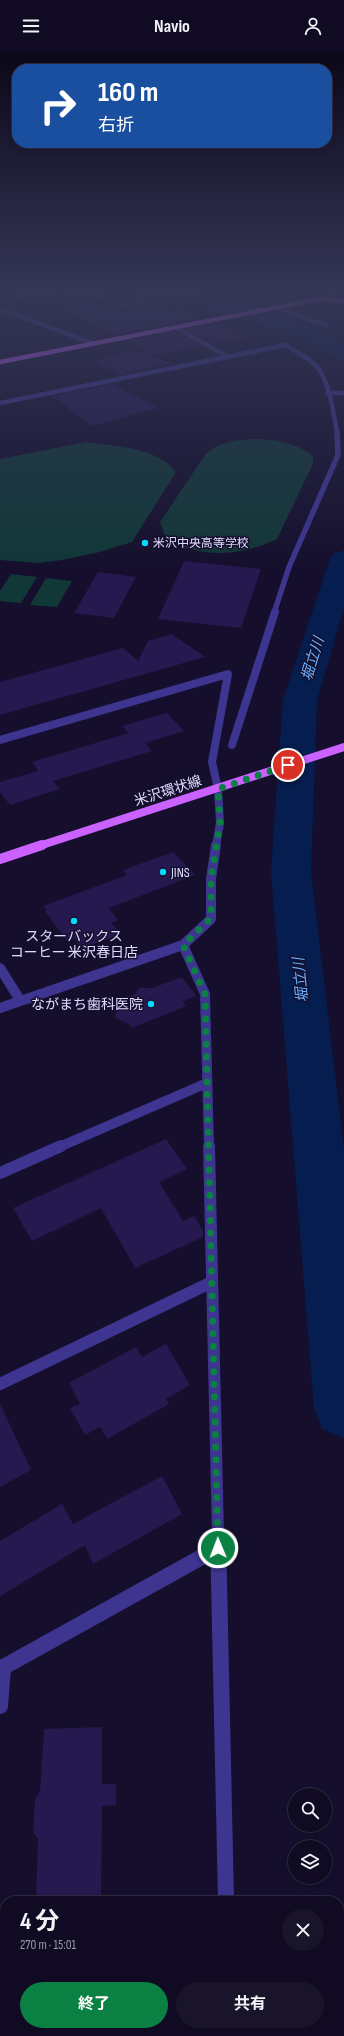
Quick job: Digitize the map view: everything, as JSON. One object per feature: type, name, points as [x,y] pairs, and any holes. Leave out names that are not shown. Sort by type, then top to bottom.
[{"type":"main road","name":"米沢環状線","points":[[0,859],[218,789],[247,778],[344,748]]},
{"type":"street","points":[[0,402],[88,385]]},
{"type":"street","points":[[232,746],[289,568],[338,454],[338,437],[325,385]]},
{"type":"street","points":[[327,392],[344,393]]},
{"type":"street","points":[[0,740],[228,674],[212,762],[218,789],[220,823],[211,879],[211,918],[183,945],[0,1008]]},
{"type":"street","points":[[183,945],[205,994],[226,1896]]},
{"type":"street","points":[[0,968],[20,1000]]},
{"type":"street","points":[[0,1173],[207,1083]]},
{"type":"street","points":[[0,1384],[212,1282]]},
{"type":"street","points":[[0,1706],[2,1669],[218,1548]]},
{"type":"green space","points":[[257,439],[272,440],[294,445],[313,456],[313,464],[277,539],[249,549],[220,553],[191,549],[178,544],[165,536],[160,522],[205,455],[210,450],[229,442]]},
{"type":"green space","points":[[87,442],[122,447],[148,453],[169,464],[176,472],[132,542],[100,552],[62,560],[38,563],[0,560],[0,459]]},
{"type":"green space","points":[[11,574],[37,577],[21,603],[0,601],[0,591]]},
{"type":"green space","points":[[46,578],[72,581],[57,607],[30,605]]},
{"type":"building","points":[[113,385],[158,408],[92,426],[52,396]]},
{"type":"building","points":[[184,561],[261,569],[241,628],[158,619]]},
{"type":"building","points":[[98,572],[136,577],[114,618],[74,613]]},
{"type":"building","points":[[172,634],[205,657],[0,715],[0,682],[123,648],[138,661],[148,641]]},
{"type":"building","points":[[167,713],[184,731],[145,743],[152,751],[53,781],[60,789],[10,805],[0,792],[0,782],[38,771],[32,762],[129,733],[122,726]]},
{"type":"building","points":[[173,852],[195,875],[109,908],[118,920],[111,923],[120,934],[82,949],[74,938],[67,941],[45,911],[47,910],[43,906],[127,875],[123,870]]},
{"type":"building","name":"ながまち歯科医院","points":[[182,977],[196,996],[183,1001],[186,1006],[132,1028],[129,1024],[115,1018],[118,1001],[135,994],[139,988],[152,988]]},
{"type":"building","points":[[166,1139],[187,1169],[159,1182],[183,1221],[194,1216],[203,1231],[203,1237],[135,1268],[101,1208],[32,1241],[13,1208]]},
{"type":"building","points":[[166,1344],[190,1385],[166,1399],[169,1404],[107,1439],[100,1427],[85,1435],[70,1408],[80,1404],[69,1383],[136,1347],[142,1357]]},
{"type":"building","points":[[0,1404],[31,1470],[0,1487]]},
{"type":"building","points":[[162,1476],[182,1514],[93,1564],[85,1545],[0,1596],[0,1541],[62,1504],[73,1524]]},
{"type":"building","points":[[102,1727],[102,1784],[116,1784],[116,1805],[102,1806],[101,1896],[36,1896],[38,1839],[33,1833],[35,1799],[40,1791],[44,1729]]},
{"type":"waterway","name":"堀立川","points":[[344,559],[300,700],[291,871],[344,1408]]},
{"type":"place","name":"米沢中央高等学校","points":[[145,543]]},
{"type":"place","name":"JINS","points":[[163,872]]},
{"type":"place","name":"スターバックス コーヒー 米沢春日店","points":[[74,921]]},
{"type":"place","name":"ながまち歯科医院","points":[[151,1004]]},
{"type":"route","points":[[218,1548],[205,994],[183,945],[211,918],[211,879],[220,823],[218,789],[288,765]]}]
